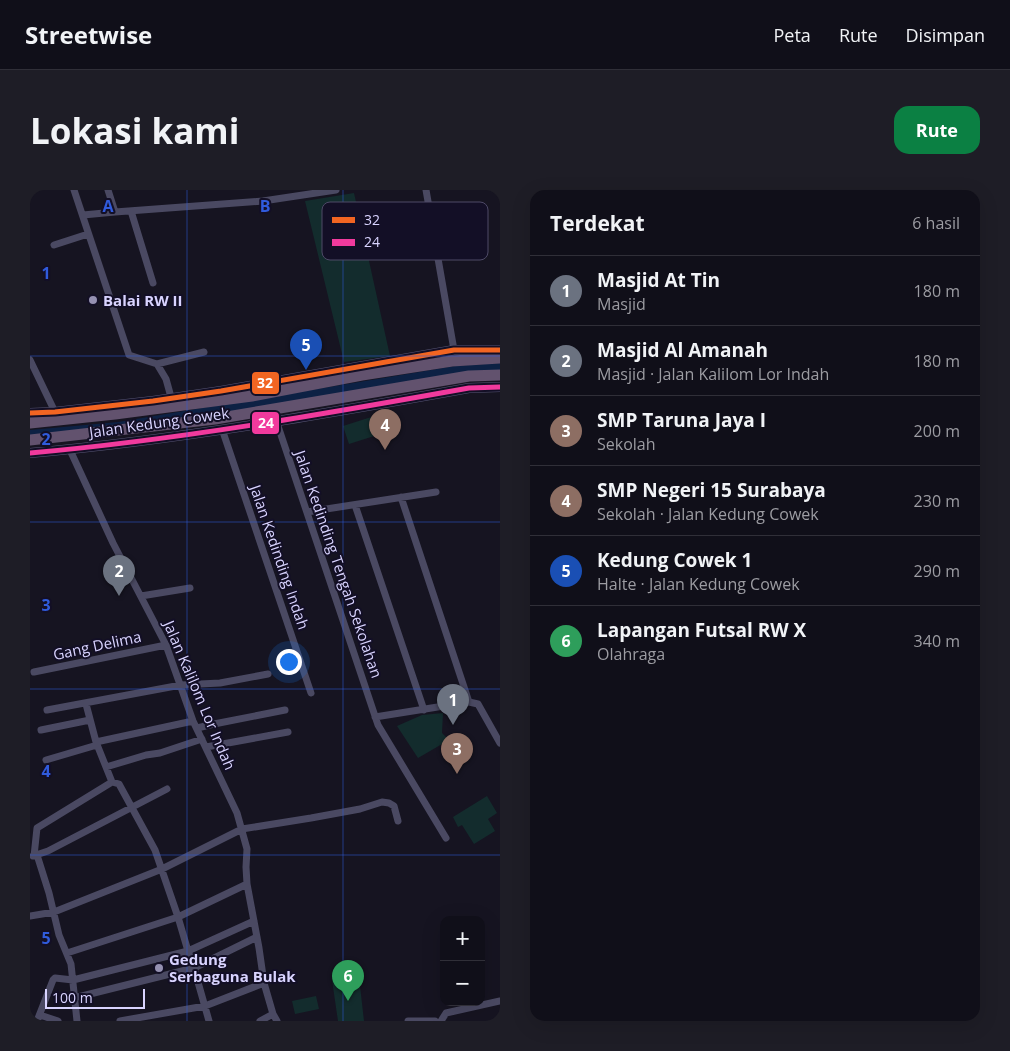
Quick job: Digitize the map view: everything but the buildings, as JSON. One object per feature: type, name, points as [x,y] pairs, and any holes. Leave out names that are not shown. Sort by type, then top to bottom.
[{"type":"highway","name":"Jalan Kedung Cowek","points":[[30,423],[115,414],[251,391],[452,361],[500,358]]},
{"type":"highway","name":"Jalan Kedung Cowek","points":[[30,440],[330,406],[469,376],[500,375]]},
{"type":"main road","name":"Jalan Kedung Cowek","points":[[30,412],[55,412],[251,391],[454,350],[500,350]]},
{"type":"main road","name":"Jalan Kedung Cowek","points":[[30,453],[70,450],[222,429],[276,420],[330,406],[469,388],[500,387]]},
{"type":"street","points":[[74,190],[129,355],[157,364],[204,352]]},
{"type":"street","points":[[108,190],[115,212]]},
{"type":"street","points":[[83,215],[263,202],[336,190]]},
{"type":"street","points":[[131,211],[153,282]]},
{"type":"street","points":[[54,245],[88,234]]},
{"type":"street","points":[[438,260],[454,350]]},
{"type":"street","points":[[30,360],[55,412]]},
{"type":"street","points":[[157,364],[166,378],[172,398]]},
{"type":"street","name":"Jalan Kedinding Tengah Sekolahan","points":[[276,420],[378,726],[446,838]]},
{"type":"street","name":"Jalan Kedinding Indah","points":[[222,429],[311,693]]},
{"type":"street","name":"Jalan Kalilom Lor Indah","points":[[70,450],[113,543],[166,645],[193,721],[237,813],[247,849],[247,884],[264,982],[275,1018]]},
{"type":"street","points":[[307,512],[436,492]]},
{"type":"street","points":[[401,497],[469,702]]},
{"type":"street","points":[[355,505],[424,710]]},
{"type":"street","points":[[140,596],[190,588]]},
{"type":"street","name":"Gang Delima","points":[[34,672],[166,645]]},
{"type":"street","points":[[47,710],[181,685],[220,683],[268,674]]},
{"type":"street","points":[[375,717],[469,702],[478,704],[500,743]]},
{"type":"street","points":[[86,704],[96,744],[112,782]]},
{"type":"street","points":[[197,728],[285,710]]},
{"type":"street","points":[[42,730],[90,720]]},
{"type":"street","points":[[46,760],[96,744],[193,721]]},
{"type":"street","points":[[206,746],[288,732]]},
{"type":"street","points":[[106,768],[146,754],[160,753],[202,739]]},
{"type":"street","points":[[77,1021],[71,964],[59,935],[54,912],[34,856],[37,828],[112,782],[119,784],[155,850],[194,968],[208,1021]]},
{"type":"street","points":[[34,856],[167,789]]},
{"type":"street","points":[[30,916],[54,912],[162,869],[242,829],[327,815],[382,802],[394,806],[398,821]]},
{"type":"street","points":[[67,953],[178,917],[247,884]]},
{"type":"street","points":[[58,1021],[38,1018],[53,979],[73,980],[188,952],[254,921]]},
{"type":"street","points":[[74,998],[194,968],[257,937]]},
{"type":"street","points":[[120,1021],[205,1006],[264,982]]},
{"type":"street","points":[[441,1021],[446,1013],[500,1001]]},
{"type":"street","points":[[260,1021],[275,1018]]},
{"type":"street","points":[[412,1021],[435,1021]]},
{"type":"green space","points":[[354,193],[356,202],[322,202],[322,260],[369,260],[390,356],[344,362],[305,201]]},
{"type":"green space","points":[[387,412],[393,430],[349,444],[343,426]]},
{"type":"green space","points":[[443,713],[442,733],[449,740],[418,758],[397,726],[422,715]]},
{"type":"green space","points":[[487,796],[497,813],[488,819],[495,831],[474,844],[462,825],[458,827],[453,817]]},
{"type":"green space","points":[[359,977],[364,1021],[338,1021],[332,980]]},
{"type":"green space","points":[[316,996],[319,1009],[295,1014],[292,1001]]},
{"type":"water","points":[[500,363],[500,372],[253,409],[30,437],[30,430],[118,422],[455,366]]},
{"type":"transit line","name":"32","points":[[30,413],[153,401],[221,391],[454,350],[500,350]]},
{"type":"transit line","name":"24","points":[[30,453],[195,434],[469,388],[500,387]]},
{"type":"place","name":"Balai RW II","points":[[93,300]]},
{"type":"place","name":"Kedung Cowek 1","points":[[306,370]]},
{"type":"place","name":"SMP Negeri 15 Surabaya","points":[[385,450]]},
{"type":"place","name":"Masjid Al Amanah","points":[[119,596]]},
{"type":"place","name":"Masjid At Tin","points":[[453,725]]},
{"type":"place","name":"SMP Taruna Jaya I","points":[[457,774]]},
{"type":"place","name":"Gedung Serbaguna Bulak","points":[[159,968]]},
{"type":"place","name":"Lapangan Futsal RW X","points":[[348,1001]]}]
